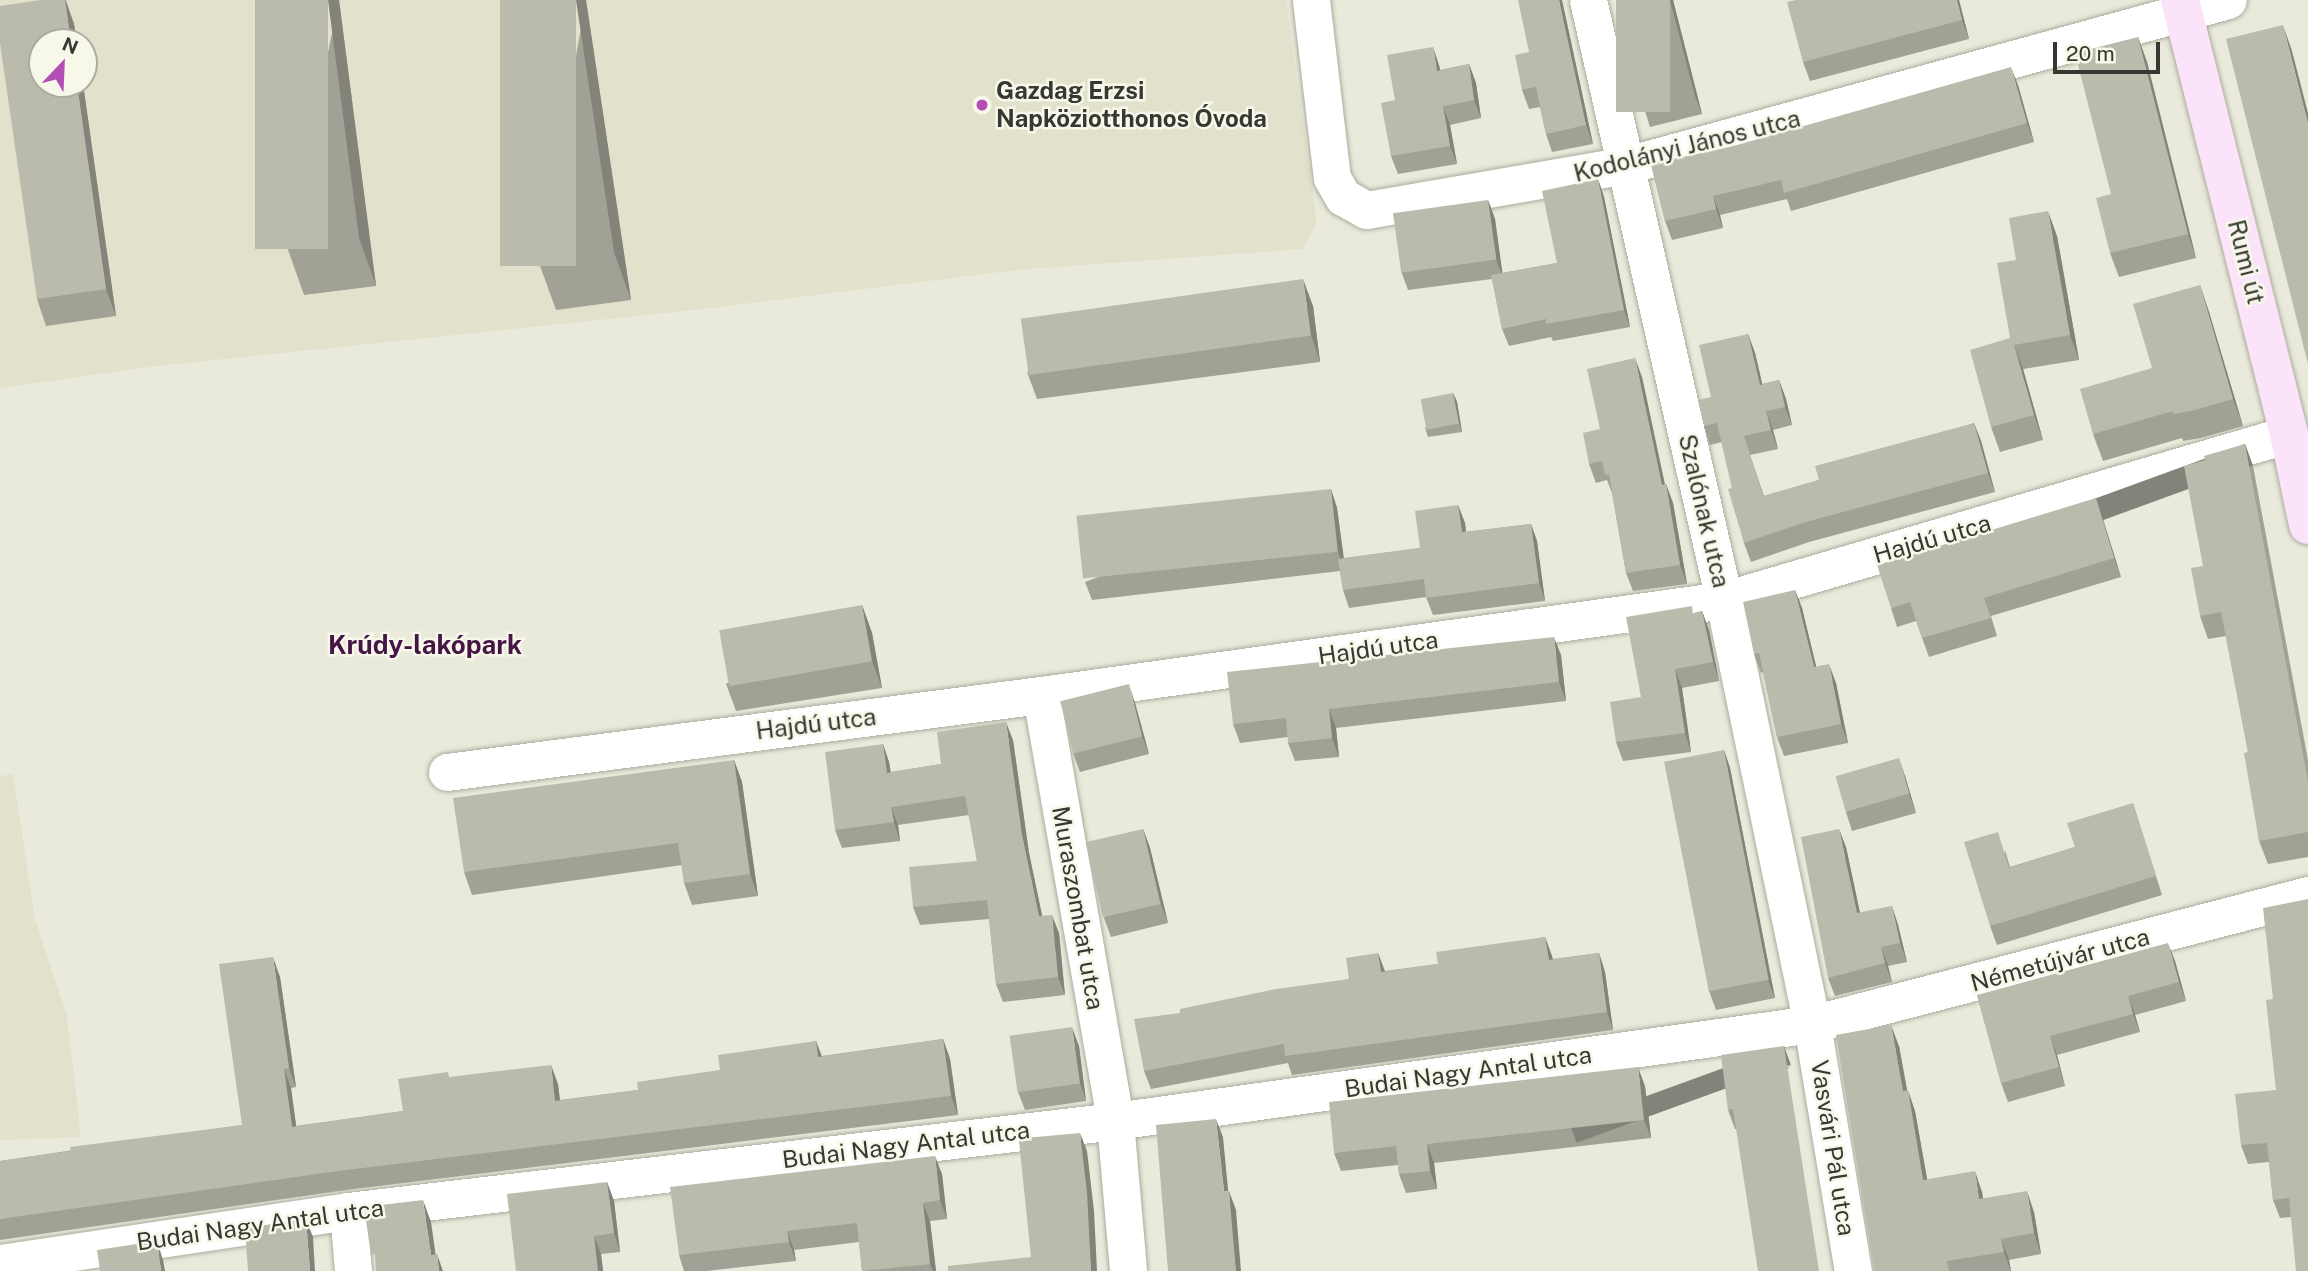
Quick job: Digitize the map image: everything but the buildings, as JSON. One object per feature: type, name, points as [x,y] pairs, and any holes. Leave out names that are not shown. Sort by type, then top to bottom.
[{"type":"street","name":"Kodolányi János utca","points":[[1311,0],[1332,178],[1343,197],[1366,210],[1627,165],[2181,6],[2228,0]]},
{"type":"street","name":"Szalónak utca","points":[[1588,0],[1724,600],[1812,1024]]},
{"type":"street","name":"Rumi út","points":[[2181,6],[2290,434],[2308,525]]},
{"type":"street","name":"Hajdú utca","points":[[447,772],[1041,695],[1724,600],[2290,434]]},
{"type":"street","name":"Muraszombat utca","points":[[1041,695],[1115,1121],[1128,1271]]},
{"type":"street","name":"Németújvár utca","points":[[1812,1024],[2308,895]]},
{"type":"street","name":"Budai Nagy Antal utca","points":[[0,1264],[348,1211],[1115,1121],[1812,1024]]},
{"type":"street","name":"Vasvári Pál utca","points":[[1812,1024],[1853,1271]]},
{"type":"street","points":[[348,1211],[353,1271]]},
{"type":"shaded area","points":[[0,0],[1286,0],[1317,224],[1302,249],[1017,270],[704,309],[158,366],[0,388]]},
{"type":"shaded area","points":[[13,774],[35,919],[67,1016],[81,1137],[0,1140],[0,776]]},
{"type":"place","name":"Gazdag Erzsi Napköziotthonos Óvoda","points":[[982,105]]},
{"type":"district","name":"Krúdy-lakópark","points":[[425,645]]}]
